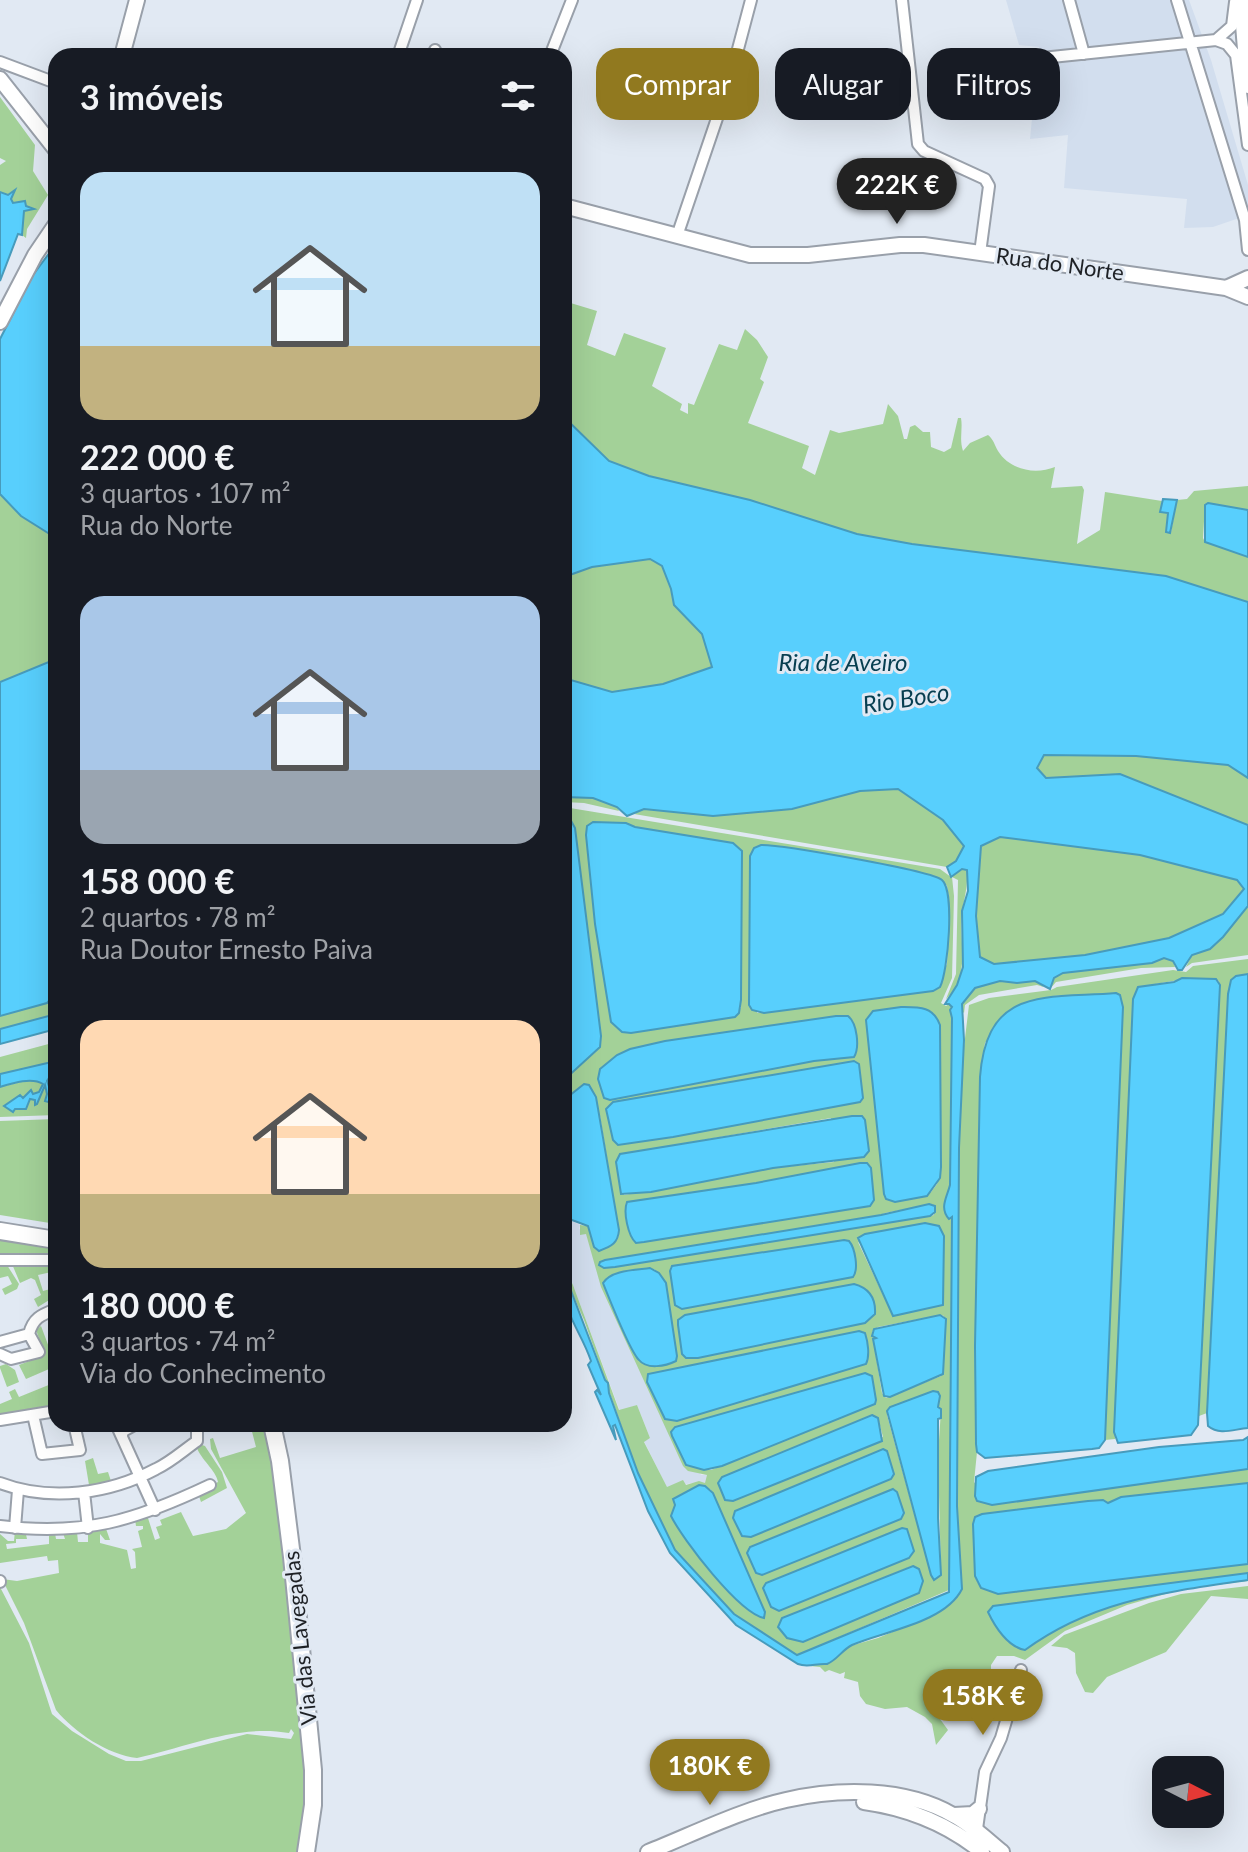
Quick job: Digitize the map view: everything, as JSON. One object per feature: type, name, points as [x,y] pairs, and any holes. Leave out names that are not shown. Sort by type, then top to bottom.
[{"type":"main road","points":[[124,48],[137,0]]},
{"type":"main road","points":[[1238,0],[1248,86]]},
{"type":"main road","points":[[0,79],[48,139]]},
{"type":"main road","name":"Rua do Norte","points":[[572,208],[750,255],[924,245],[1226,288],[1248,297]]},
{"type":"main road","points":[[0,310],[20,269],[48,226]]},
{"type":"main road","points":[[0,322],[48,236]]},
{"type":"main road","points":[[1226,288],[1248,278]]},
{"type":"main road","points":[[0,1229],[48,1236]]},
{"type":"main road","name":"Via das Lavegadas","points":[[275,1432],[292,1557],[313,1770],[313,1805],[306,1852]]},
{"type":"main road","name":"Via das Lavegadas","points":[[285,1432],[318,1774],[313,1852]]},
{"type":"main road","points":[[648,1852],[770,1805],[852,1792],[922,1802],[954,1815],[1002,1852]]},
{"type":"main road","points":[[665,1852],[788,1805],[842,1801],[880,1804],[916,1814],[977,1850]]},
{"type":"main road","points":[[954,1815],[973,1814],[979,1809]]},
{"type":"street","points":[[401,48],[417,0]]},
{"type":"street","points":[[553,48],[572,0]]},
{"type":"street","points":[[677,236],[729,83],[751,0]]},
{"type":"street","points":[[902,0],[918,144],[924,151],[985,179],[989,186],[980,253]]},
{"type":"street","points":[[1069,0],[1084,54]]},
{"type":"street","points":[[1177,0],[1193,43],[1245,220],[1248,250]]},
{"type":"street","points":[[1216,40],[1232,26],[1238,0]]},
{"type":"street","points":[[1060,56],[1216,40],[1227,44],[1236,55],[1248,145]]},
{"type":"street","points":[[0,62],[48,80]]},
{"type":"street","points":[[0,1260],[48,1260]]},
{"type":"street","points":[[0,1354],[11,1359],[39,1352],[29,1334],[32,1323],[48,1312]]},
{"type":"street","points":[[0,1342],[29,1334]]},
{"type":"street","points":[[0,1420],[48,1412]]},
{"type":"street","points":[[33,1415],[42,1454],[80,1450],[76,1432]]},
{"type":"street","points":[[120,1432],[155,1510]]},
{"type":"street","points":[[0,1483],[18,1490],[58,1493],[112,1488],[157,1469],[197,1441],[197,1432]]},
{"type":"street","points":[[0,1526],[88,1528],[155,1510],[210,1485]]},
{"type":"street","points":[[15,1528],[18,1490]]},
{"type":"street","points":[[84,1492],[88,1528]]},
{"type":"street","points":[[977,1850],[985,1772],[1001,1738],[1021,1670]]},
{"type":"shaded area","points":[[1006,0],[1189,0],[1211,60],[1248,185],[1248,215],[1213,227],[1184,228],[1187,199],[1064,188],[1068,135],[1030,139],[1032,120],[1060,120],[1060,48],[1019,45]]},
{"type":"shaded area","points":[[572,1221],[586,1233],[602,1287],[637,1364],[701,1475],[707,1475],[706,1483],[667,1488],[644,1441],[650,1438],[637,1405],[620,1411],[573,1285]]},
{"type":"green space","points":[[0,97],[35,145],[33,171],[48,195],[27,229],[26,238],[22,235],[24,211],[32,208],[14,204],[11,199],[14,192],[8,195],[0,192],[0,165],[6,161],[0,158]]},
{"type":"green space","points":[[572,303],[597,311],[587,345],[615,356],[624,333],[666,348],[652,386],[682,404],[680,410],[688,414],[688,403],[694,405],[719,344],[737,350],[745,329],[768,357],[760,379],[764,382],[748,423],[809,446],[802,468],[815,475],[830,430],[839,433],[883,424],[888,404],[898,416],[904,439],[907,439],[910,427],[915,425],[923,432],[930,432],[931,447],[944,452],[951,448],[958,418],[961,418],[963,451],[970,443],[988,435],[1003,457],[1016,467],[1039,471],[1055,467],[1051,488],[1082,486],[1077,544],[1100,530],[1105,492],[1162,501],[1160,512],[1168,513],[1166,532],[1171,532],[1177,500],[1187,499],[1194,491],[1248,486],[1248,510],[1205,505],[1203,538],[1205,542],[1248,557],[1248,602],[1166,576],[912,544],[857,534],[750,500],[649,476],[609,461],[572,425]]},
{"type":"green space","points":[[0,494],[21,516],[48,533],[48,662],[0,682]]},
{"type":"green space","points":[[650,559],[662,566],[674,605],[702,634],[712,667],[663,684],[612,692],[572,680],[572,574],[592,567]]},
{"type":"green space","points":[[1043,755],[1136,756],[1228,765],[1248,778],[1248,825],[1120,774],[1046,778],[1037,769]]},
{"type":"green space","points":[[898,789],[943,820],[964,846],[956,862],[947,867],[634,814],[644,809],[713,816],[792,809],[860,791]]},
{"type":"green space","points":[[572,797],[593,798],[617,807],[619,811],[572,802]]},
{"type":"green space","points":[[572,808],[940,869],[951,877],[962,869],[967,870],[959,981],[946,999],[956,974],[958,880],[952,877],[952,978],[941,1003],[949,1004],[952,1008],[950,1185],[944,1205],[946,1216],[952,1216],[949,1590],[797,1655],[734,1614],[675,1550],[638,1473],[572,1292],[572,1283],[619,1410],[637,1405],[650,1438],[644,1442],[667,1487],[683,1480],[686,1485],[699,1481],[705,1483],[707,1475],[688,1471],[683,1466],[601,1287],[586,1234],[580,1235],[580,1225],[588,1226],[594,1247],[618,1238],[619,1230],[600,1116],[572,1104],[572,1073],[600,1047],[601,1036],[572,838]],"holes":[[[603,822],[626,823],[634,827],[733,843],[742,851],[741,1008],[622,1032],[611,1022],[595,924],[587,827]],[[770,845],[931,875],[943,881],[949,899],[947,964],[933,991],[757,1013]],[[933,1013],[940,1026],[941,1167],[937,1184],[931,1192]],[[836,1016],[854,1057],[814,1061],[604,1098],[603,1086],[630,1049]],[[862,1101],[673,1137],[613,1140],[607,1115]],[[831,1118],[834,1162],[773,1168],[624,1195],[616,1162],[621,1154]],[[871,1168],[874,1200],[636,1243],[625,1209],[627,1202]],[[933,1204],[934,1215],[930,1216],[615,1267],[604,1268],[600,1262]],[[844,1240],[851,1243],[675,1305],[670,1268],[673,1266]],[[858,1242],[943,1305],[893,1316]],[[654,1269],[666,1282],[676,1361],[650,1366],[616,1274]],[[854,1284],[865,1323],[690,1359],[682,1354],[678,1324],[685,1315]],[[944,1316],[941,1376],[886,1398],[882,1393],[872,1332],[878,1327]],[[862,1331],[866,1338],[866,1364],[677,1421],[664,1418],[647,1382],[648,1374]],[[936,1391],[940,1396],[938,1408],[941,1410],[938,1455],[941,1574],[931,1575],[887,1415],[890,1407]],[[875,1404],[711,1470],[686,1465],[673,1429],[701,1421]],[[872,1415],[878,1418],[883,1437],[719,1480]],[[883,1449],[887,1451],[894,1474],[735,1511]],[[710,1489],[763,1610],[742,1604],[696,1554],[671,1516],[674,1499]],[[893,1489],[897,1492],[903,1517],[748,1548]],[[907,1529],[914,1551],[909,1558],[779,1611],[771,1607],[763,1588]],[[916,1567],[803,1642],[787,1638],[778,1628],[782,1618]]]},
{"type":"green space","points":[[1001,837],[1140,855],[1237,880],[1244,889],[1223,914],[1169,938],[1085,955],[994,964],[980,957],[976,916],[981,846]]},
{"type":"green space","points":[[1248,906],[1248,955],[1192,963],[1186,967],[1192,955],[1210,949]]},
{"type":"green space","points":[[1164,958],[1173,961],[1175,967],[1141,968],[1056,982],[1050,989],[1054,978],[1063,973],[1152,963]]},
{"type":"green space","points":[[1248,959],[1248,974],[1236,976],[1228,994],[1207,1413],[1199,1416],[1219,981],[1182,979],[1138,987],[1135,992],[1115,1439],[1105,1440],[1122,1000],[1116,993],[1053,996],[1002,1016],[985,1043],[980,1077],[975,1346],[977,1452],[974,1482],[992,1505],[1248,1469],[1248,1483],[1121,1497],[1108,1503],[1103,1500],[982,1514],[975,1517],[973,1524],[975,1577],[978,1583],[998,1594],[1248,1564],[1248,1573],[993,1606],[1025,1650],[1067,1624],[1138,1597],[1187,1587],[1248,1581],[1183,1589],[1127,1605],[1065,1631],[1025,1660],[1014,1656],[997,1656],[991,1665],[991,1675],[973,1685],[940,1719],[948,1730],[936,1745],[932,1724],[925,1717],[907,1707],[885,1709],[866,1704],[860,1696],[858,1682],[844,1678],[845,1672],[825,1672],[820,1667],[810,1666],[818,1662],[830,1663],[850,1646],[930,1616],[956,1599],[961,1589],[957,1506],[959,1148],[962,1063],[969,1005],[989,998],[1173,970],[1186,972],[1193,966]]},
{"type":"green space","points":[[1000,981],[1040,982],[1044,987],[1037,985],[979,995],[965,1005],[964,1013],[962,1011],[962,1004],[975,988]]},
{"type":"green space","points":[[47,1003],[48,1016],[0,1029],[0,1016]]},
{"type":"green space","points":[[48,1044],[48,1063],[0,1074],[0,1057]]},
{"type":"green space","points":[[29,1080],[43,1083],[39,1092],[33,1094],[31,1091],[12,1102],[15,1109],[30,1098],[35,1100],[44,1085],[48,1096],[48,1115],[0,1117],[0,1087]]},
{"type":"green space","points":[[48,1119],[48,1223],[0,1215],[0,1121]]},
{"type":"green space","points":[[0,1236],[48,1244],[48,1254],[0,1256]]},
{"type":"green space","points":[[12,1264],[48,1264],[48,1273],[38,1275],[43,1291],[48,1290],[48,1301],[38,1307],[34,1299],[41,1295],[35,1280],[31,1278],[20,1283]]},
{"type":"green space","points":[[0,1265],[7,1265],[19,1284],[17,1289],[5,1295],[2,1289],[12,1284],[8,1276],[0,1278]]},
{"type":"green space","points":[[41,1326],[48,1345],[48,1369],[26,1379],[19,1365],[45,1355],[36,1330]]},
{"type":"green space","points":[[6,1364],[15,1370],[19,1382],[7,1387],[0,1368]]},
{"type":"green space","points":[[48,1385],[48,1407],[0,1416],[0,1404],[12,1399],[9,1392],[15,1389],[19,1397]]},
{"type":"green space","points":[[252,1432],[267,1432],[309,1762],[302,1852],[0,1852],[0,1587],[29,1643],[52,1714],[72,1731],[109,1754],[126,1761],[141,1761],[247,1734],[291,1739],[294,1733],[291,1729],[289,1733],[231,1734],[137,1758],[103,1747],[82,1734],[56,1710],[24,1623],[2,1579],[17,1581],[59,1573],[58,1560],[48,1561],[47,1556],[0,1563],[0,1534],[8,1541],[14,1541],[15,1530],[25,1530],[27,1539],[16,1539],[16,1543],[6,1544],[7,1549],[49,1544],[49,1531],[55,1533],[56,1539],[65,1539],[63,1533],[77,1532],[78,1542],[88,1542],[88,1531],[105,1526],[110,1540],[105,1540],[100,1534],[100,1543],[127,1550],[131,1569],[136,1568],[132,1549],[142,1547],[138,1531],[143,1526],[136,1526],[135,1519],[147,1515],[155,1540],[160,1538],[156,1527],[162,1525],[160,1520],[181,1512],[193,1536],[226,1529],[246,1513],[211,1449],[210,1439],[213,1438],[220,1458],[256,1447]]},
{"type":"green space","points":[[196,1446],[205,1446],[222,1472],[227,1488],[201,1502],[198,1493],[218,1482],[198,1451]]},
{"type":"green space","points":[[93,1458],[98,1474],[108,1472],[111,1481],[89,1485],[85,1461]]},
{"type":"green space","points":[[1248,1586],[1248,1599],[1211,1596],[1166,1652],[1107,1677],[1093,1693],[1085,1692],[1076,1673],[1075,1653],[1067,1648],[1051,1646],[1064,1635],[1149,1603],[1181,1594]]},
{"type":"water","points":[[15,190],[11,199],[13,203],[25,201],[26,206],[34,209],[24,211],[22,235],[18,234],[0,281],[0,192],[8,195]]},
{"type":"water","points":[[48,255],[48,533],[21,516],[0,494],[0,339],[33,275]]},
{"type":"water","name":"Ria de Aveiro","points":[[572,425],[609,461],[649,476],[750,500],[857,534],[912,544],[1166,576],[1248,602],[1248,778],[1228,765],[1136,756],[1044,755],[1037,768],[1046,778],[1120,774],[1248,825],[1248,906],[1223,937],[1210,949],[1192,955],[1182,970],[1178,970],[1173,961],[1164,958],[1152,963],[1063,973],[1054,978],[1050,989],[1035,981],[1000,981],[975,988],[962,1004],[957,1506],[962,1589],[954,1601],[928,1618],[852,1645],[827,1664],[798,1664],[736,1625],[670,1553],[648,1511],[615,1425],[616,1440],[595,1392],[597,1390],[601,1395],[588,1365],[591,1361],[587,1350],[572,1318],[572,1293],[608,1383],[638,1473],[675,1550],[734,1614],[797,1655],[949,1592],[952,1217],[949,1219],[944,1207],[950,1185],[952,1007],[945,1004],[957,985],[963,967],[962,911],[968,891],[967,870],[962,869],[951,877],[947,867],[956,861],[964,846],[943,820],[898,789],[860,791],[792,809],[713,816],[644,809],[627,816],[617,807],[593,798],[572,797],[572,680],[612,692],[663,684],[712,667],[702,634],[674,605],[662,566],[650,559],[592,567],[572,574]],"holes":[[[1000,837],[1140,855],[1237,880],[1244,889],[1223,914],[1169,938],[1085,955],[994,964],[980,957],[976,916],[981,846]]]},
{"type":"water","points":[[1163,499],[1177,500],[1170,533],[1166,532],[1168,513],[1160,512]]},
{"type":"water","points":[[1205,505],[1248,510],[1248,557],[1205,542]]},
{"type":"water","points":[[48,662],[48,1002],[0,1016],[0,682]]},
{"type":"water","points":[[572,822],[601,1036],[600,1047],[572,1073]]},
{"type":"water","points":[[593,822],[626,823],[733,843],[742,851],[741,1000],[739,1013],[735,1017],[631,1033],[622,1032],[611,1022],[595,924],[586,835],[587,826]]},
{"type":"water","points":[[761,845],[824,853],[942,880],[948,899],[949,932],[946,966],[940,987],[933,991],[764,1013],[752,1010],[749,1005],[750,856],[754,848]]},
{"type":"water","points":[[1248,974],[1248,1428],[1222,1431],[1208,1426],[1207,1413],[1228,994],[1231,980]]},
{"type":"water","points":[[1182,978],[1216,979],[1220,985],[1198,1425],[1191,1435],[1118,1443],[1114,1432],[1133,999],[1138,987]]},
{"type":"water","points":[[1120,995],[1123,1007],[1105,1440],[1099,1448],[985,1458],[977,1452],[976,1444],[975,1346],[980,1077],[985,1047],[994,1026],[1008,1012],[1024,1003],[1044,998]]},
{"type":"water","points":[[901,1007],[929,1011],[940,1025],[941,1167],[940,1178],[927,1196],[895,1202],[886,1199],[884,1194],[866,1020],[873,1011]]},
{"type":"water","points":[[48,1016],[48,1031],[0,1044],[0,1029]]},
{"type":"water","points":[[848,1016],[854,1024],[857,1041],[854,1057],[814,1061],[610,1100],[604,1098],[598,1079],[600,1069],[630,1049]]},
{"type":"water","points":[[854,1061],[859,1064],[863,1098],[860,1102],[673,1137],[618,1145],[613,1140],[606,1109],[613,1102]]},
{"type":"water","points":[[48,1063],[48,1102],[45,1101],[45,1085],[37,1104],[30,1099],[26,1109],[15,1109],[13,1112],[4,1106],[20,1095],[23,1098],[31,1090],[33,1094],[39,1092],[43,1084],[28,1081],[0,1087],[0,1074]]},
{"type":"water","points":[[584,1084],[589,1085],[596,1097],[619,1230],[614,1244],[599,1251],[594,1247],[588,1226],[572,1220],[572,1094]]},
{"type":"water","points":[[862,1116],[865,1120],[869,1151],[864,1157],[773,1168],[651,1192],[621,1194],[616,1162],[620,1154]]},
{"type":"water","points":[[867,1163],[871,1168],[874,1200],[870,1206],[636,1243],[629,1230],[627,1202],[756,1183]]},
{"type":"water","points":[[929,1204],[935,1206],[935,1212],[930,1216],[615,1267],[599,1265],[605,1260],[881,1215]]},
{"type":"water","points":[[925,1223],[939,1226],[944,1236],[943,1305],[893,1316],[858,1238]]},
{"type":"water","points":[[849,1241],[854,1253],[856,1269],[853,1277],[682,1309],[675,1305],[672,1266]]},
{"type":"water","points":[[650,1268],[659,1273],[666,1283],[677,1356],[676,1361],[657,1366],[642,1363],[635,1355],[603,1283],[617,1273]]},
{"type":"water","points":[[854,1284],[868,1291],[873,1299],[875,1314],[865,1323],[698,1358],[686,1358],[682,1354],[678,1320],[685,1315]]},
{"type":"water","points":[[940,1315],[946,1319],[943,1374],[890,1397],[884,1396],[873,1339],[876,1338],[872,1336],[874,1329]]},
{"type":"water","points":[[859,1331],[865,1333],[867,1341],[866,1364],[677,1421],[665,1419],[647,1382],[648,1374]]},
{"type":"water","points":[[865,1373],[872,1376],[875,1404],[722,1466],[704,1470],[686,1465],[672,1436],[675,1427]]},
{"type":"water","points":[[933,1391],[940,1396],[938,1407],[941,1409],[941,1418],[938,1419],[938,1518],[941,1575],[934,1580],[887,1411],[890,1407]]},
{"type":"water","points":[[872,1415],[878,1418],[882,1441],[733,1501],[725,1500],[718,1483],[722,1477]]},
{"type":"water","points":[[1248,1437],[1248,1469],[992,1505],[977,1501],[975,1496],[976,1477],[988,1471]]},
{"type":"water","points":[[883,1449],[887,1451],[894,1474],[891,1479],[751,1537],[742,1536],[733,1518],[735,1511]]},
{"type":"water","points":[[1248,1483],[1248,1564],[998,1594],[981,1588],[975,1576],[973,1524],[975,1517],[982,1514],[1088,1501],[1103,1500],[1108,1503],[1121,1497]]},
{"type":"water","points":[[699,1485],[713,1493],[765,1612],[764,1618],[753,1613],[727,1590],[699,1558],[671,1516],[675,1505],[673,1499]]},
{"type":"water","points":[[893,1489],[904,1513],[901,1519],[762,1575],[756,1573],[747,1553],[750,1547]]},
{"type":"water","points":[[902,1528],[907,1529],[914,1551],[909,1558],[779,1611],[771,1607],[763,1588],[766,1583]]},
{"type":"water","points":[[913,1566],[919,1569],[923,1581],[919,1593],[803,1642],[787,1638],[778,1627],[782,1618]]},
{"type":"water","points":[[1248,1573],[1248,1580],[1160,1594],[1104,1609],[1051,1633],[1025,1650],[1008,1641],[988,1612],[993,1606]]},
{"type":"water label","name":"Rio Boco","points":[[906,699]]}]
